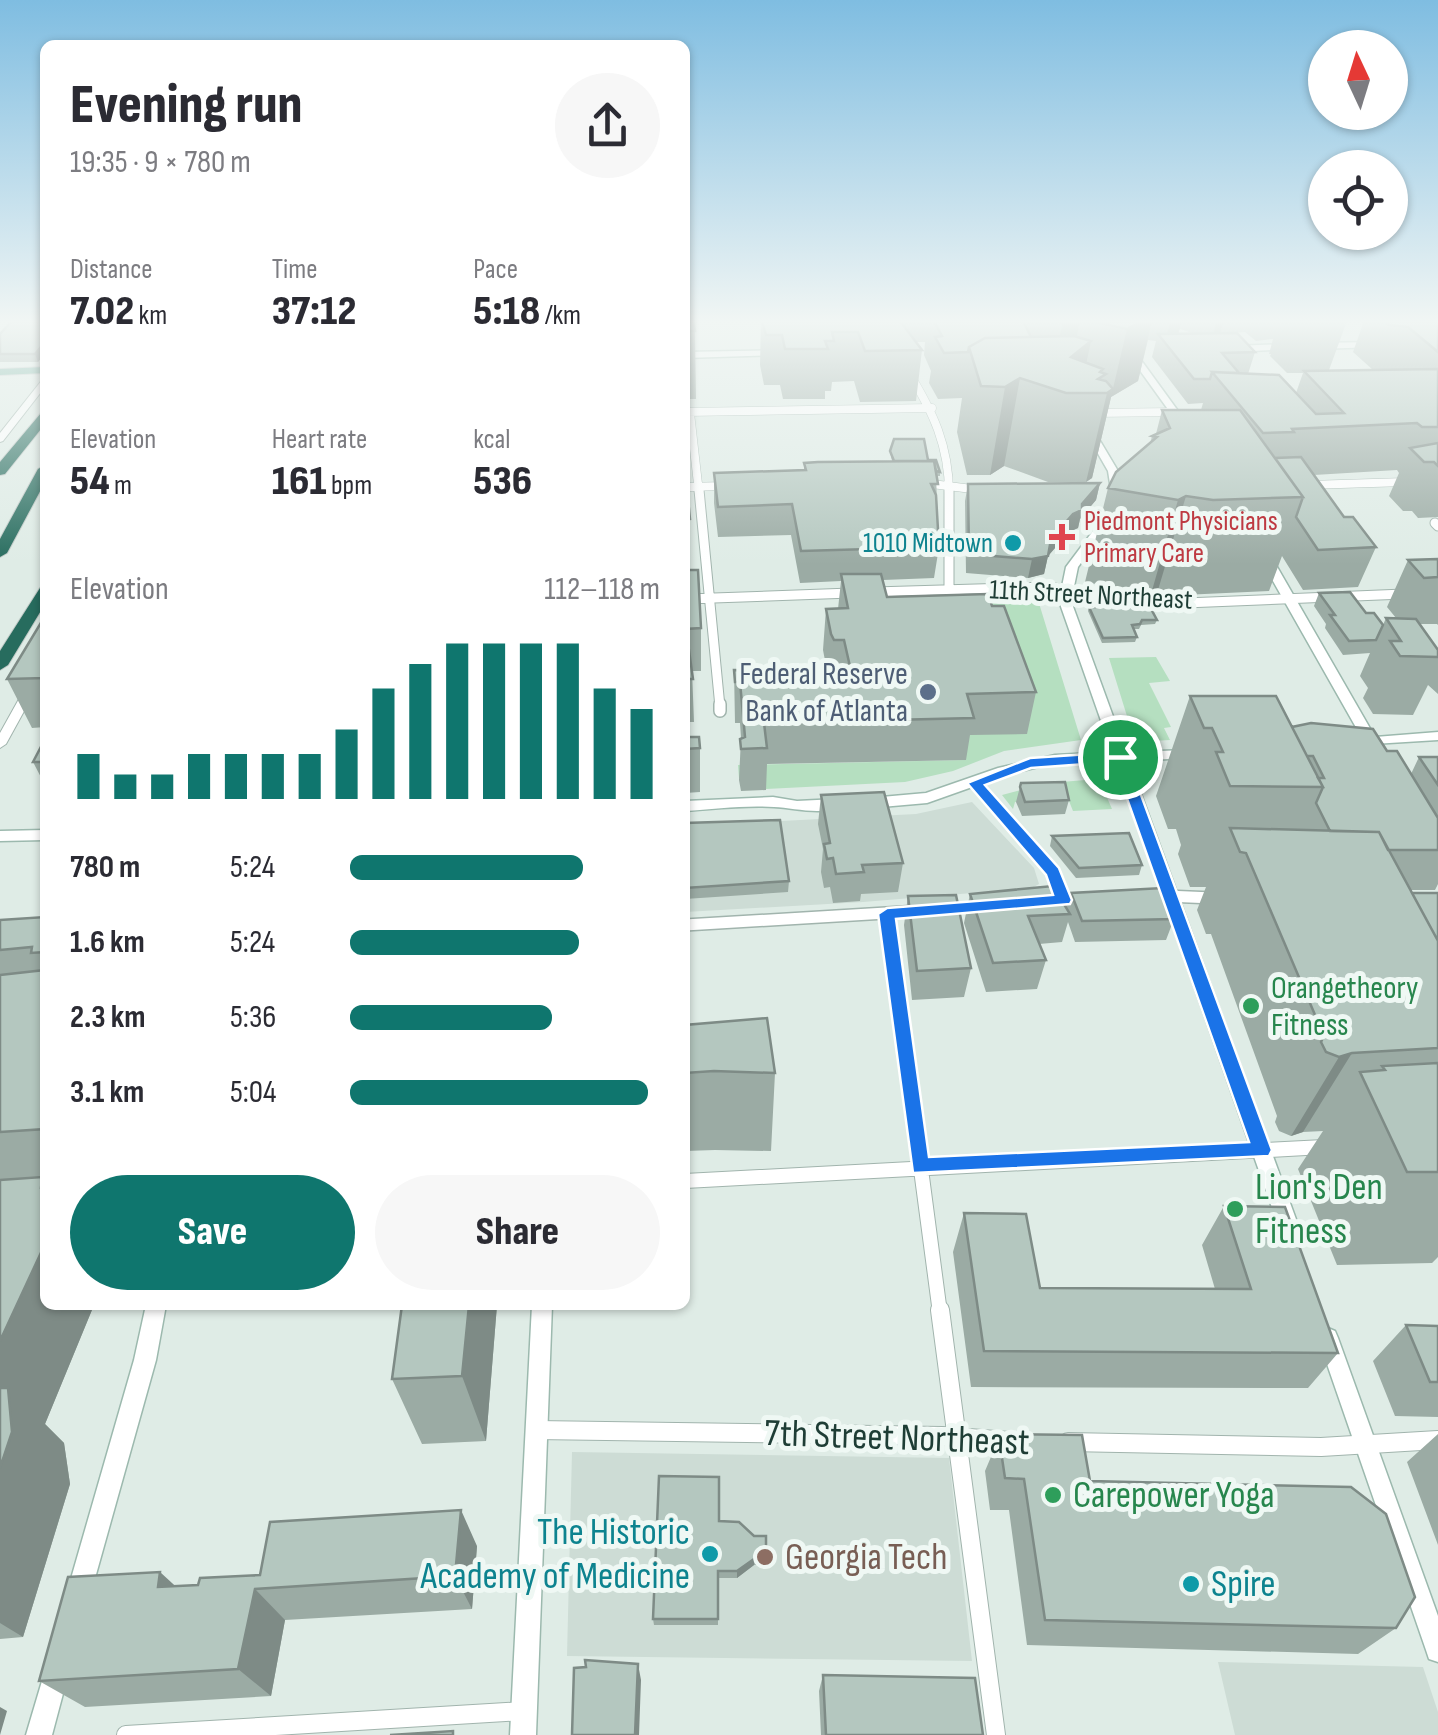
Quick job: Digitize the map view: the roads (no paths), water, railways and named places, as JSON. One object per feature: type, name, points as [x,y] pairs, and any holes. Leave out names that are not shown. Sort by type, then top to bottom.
[{"type":"highway","points":[[0,470],[40,422]]},
{"type":"highway","points":[[0,552],[40,479]]},
{"type":"highway","points":[[0,665],[40,599]]},
{"type":"main road","points":[[1167,402],[1186,428]]},
{"type":"main road","points":[[1080,416],[1113,471],[1117,491],[1110,515],[1078,557],[1065,601],[1120,757],[1162,896],[1262,1150],[1293,1240]]},
{"type":"main road","points":[[1254,539],[1374,747]]},
{"type":"main road","points":[[1338,744],[1374,747],[1438,736]]},
{"type":"main road","points":[[690,816],[909,801],[1042,761],[1212,752]]},
{"type":"main road","points":[[690,806],[773,802],[797,806]]},
{"type":"main road","points":[[0,836],[40,835]]},
{"type":"main road","points":[[72,1616],[145,1360],[155,1310]]},
{"type":"main road","points":[[523,1723],[542,1310]]},
{"type":"main road","points":[[1319,1312],[1438,1650]]},
{"type":"main road","points":[[39,1735],[63,1652]]},
{"type":"street","points":[[0,439],[28,402]]},
{"type":"street","points":[[928,402],[940,426],[950,487],[949,590]]},
{"type":"street","points":[[690,413],[932,408]]},
{"type":"street","points":[[1080,416],[1188,412]]},
{"type":"street","points":[[690,433],[712,598],[720,712]]},
{"type":"street","points":[[906,481],[991,491]]},
{"type":"street","points":[[1298,486],[1438,482]]},
{"type":"street","points":[[690,488],[740,486]]},
{"type":"street","points":[[1100,490],[1134,492]]},
{"type":"street","name":"11th Street Northeast","points":[[690,599],[1066,590],[1150,603],[1420,594]]},
{"type":"street","points":[[0,744],[40,672]]},
{"type":"street","points":[[974,783],[1074,899],[1048,901]]},
{"type":"street","points":[[1162,896],[1228,898]]},
{"type":"street","points":[[690,925],[941,909]]},
{"type":"street","points":[[887,914],[996,1735]]},
{"type":"street","points":[[690,1181],[1347,1146]]},
{"type":"street","name":"7th Street Northeast","points":[[536,1430],[1022,1442]]},
{"type":"street","name":"7th Street Northeast","points":[[1041,1442],[1322,1447],[1438,1440]]},
{"type":"street","points":[[126,1735],[523,1723]]},
{"type":"place","name":"Piedmont Physicians Primary Care","points":[[1062,537]]},
{"type":"place","name":"1010 Midtown","points":[[1013,543]]},
{"type":"place","name":"Federal Reserve Bank of Atlanta","points":[[928,692]]},
{"type":"place","name":"Orangetheory Fitness","points":[[1251,1006]]},
{"type":"place","name":"Lion's Den Fitness","points":[[1235,1209]]},
{"type":"place","name":"Carepower Yoga","points":[[1053,1495]]},
{"type":"place","name":"The Historic Academy of Medicine","points":[[710,1554]]},
{"type":"place","name":"Georgia Tech","points":[[765,1557]]},
{"type":"place","name":"Spire","points":[[1191,1584]]}]
